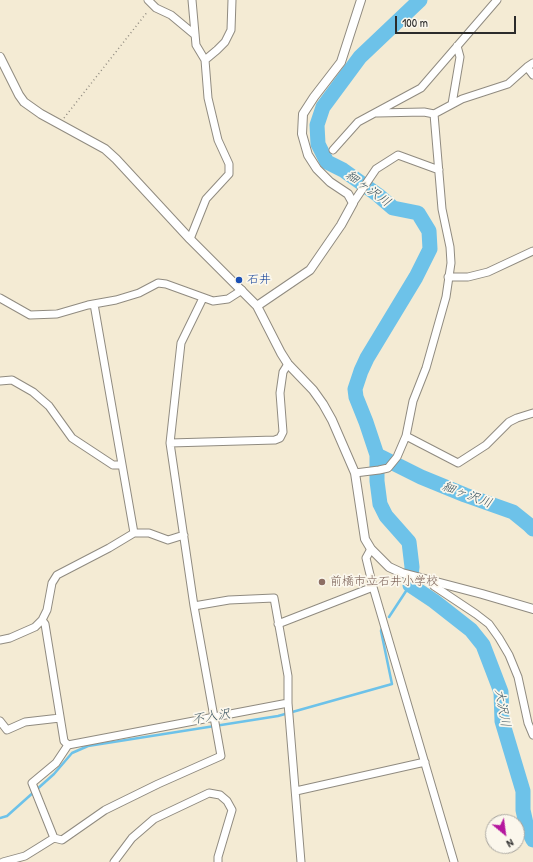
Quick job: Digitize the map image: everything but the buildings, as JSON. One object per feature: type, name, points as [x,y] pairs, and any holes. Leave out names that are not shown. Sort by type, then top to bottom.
[{"type":"street","points":[[190,239],[206,199],[229,174],[229,164],[218,140],[208,98],[205,60],[196,45],[192,0]]},
{"type":"street","points":[[205,60],[225,42],[232,30],[232,0]]},
{"type":"street","points":[[353,203],[348,194],[330,182],[316,169],[308,155],[302,134],[303,114],[341,62],[361,0]]},
{"type":"street","points":[[333,150],[358,122],[421,88],[497,0]]},
{"type":"street","points":[[150,2],[156,8],[171,15],[195,35]]},
{"type":"street","points":[[452,104],[460,57],[457,46]]},
{"type":"street","points":[[0,57],[24,102],[41,114],[105,149],[116,158],[190,239],[242,290],[256,306],[281,354],[288,364],[324,404],[355,473],[366,539],[371,549],[389,568],[402,573],[533,609]]},
{"type":"street","points":[[373,114],[424,112],[434,114],[462,99],[508,84],[530,65],[533,75]]},
{"type":"street","points":[[355,473],[370,472],[388,468],[397,457],[406,436],[413,401],[426,368],[446,297],[451,262],[450,247],[442,209],[434,114]]},
{"type":"street","points":[[256,306],[310,270],[341,225],[353,203],[376,169],[398,155],[439,170]]},
{"type":"street","points":[[448,278],[468,277],[488,272],[533,251]]},
{"type":"street","points":[[0,298],[30,315],[58,314],[94,304],[116,300],[139,293],[158,283],[166,284],[213,301],[228,299],[242,290]]},
{"type":"street","points":[[3,862],[25,856],[54,838],[62,840],[105,810],[158,784],[221,756],[194,606],[170,443],[181,343],[203,298]]},
{"type":"street","points":[[94,304],[134,533]]},
{"type":"street","points":[[170,443],[275,440],[280,438],[283,432],[280,393],[283,372],[288,364]]},
{"type":"street","points":[[0,380],[12,380],[33,392],[49,406],[72,438],[113,465],[122,465]]},
{"type":"street","points":[[406,436],[458,463],[486,445],[509,422],[516,418],[533,413]]},
{"type":"street","points":[[0,640],[10,638],[35,627],[42,620],[47,610],[52,583],[57,575],[110,548],[134,533],[149,534],[168,540],[184,535]]},
{"type":"street","points":[[371,549],[366,558],[373,586],[454,862]]},
{"type":"street","points":[[432,581],[434,586],[489,624],[499,638],[509,654],[518,677],[528,723],[533,735]]},
{"type":"street","points":[[278,624],[373,586]]},
{"type":"street","points":[[194,606],[229,600],[274,598],[288,676],[301,862]]},
{"type":"street","points":[[42,620],[45,624],[64,740],[68,745]]},
{"type":"street","points":[[54,838],[32,784],[56,763],[68,745],[214,716],[289,706]]},
{"type":"street","points":[[0,721],[7,730],[25,722],[60,718]]},
{"type":"street","points":[[296,792],[425,762]]},
{"type":"street","points":[[114,862],[132,838],[154,819],[209,793],[220,795],[227,801],[232,810],[218,857],[218,862]]},
{"type":"path","points":[[59,124],[150,2]]},
{"type":"waterway","name":"細ヶ沢川","points":[[420,0],[360,57],[323,107],[317,125],[318,144],[327,162],[343,170],[378,195],[393,208],[418,213],[429,231],[430,249],[416,277],[367,358],[355,389],[356,397],[377,455],[377,481],[380,504],[386,516],[409,542],[412,567],[410,585],[434,601],[471,630],[483,645],[501,692],[502,721],[523,791],[523,810],[527,828],[533,840]]},
{"type":"waterway","name":"細ヶ沢川","points":[[377,455],[421,477],[513,512],[533,529]]},
{"type":"waterway","name":"不入沢","points":[[389,617],[410,585]]},
{"type":"waterway","name":"不入沢","points":[[0,818],[7,816],[54,774],[72,753],[88,746],[278,716],[392,684],[381,631],[382,628]]},
{"type":"place","name":"石井","points":[[239,280]]},
{"type":"place","name":"前橋市立石井小学校","points":[[322,582]]},
{"type":"water label","name":"大沢川","points":[[502,708]]}]
